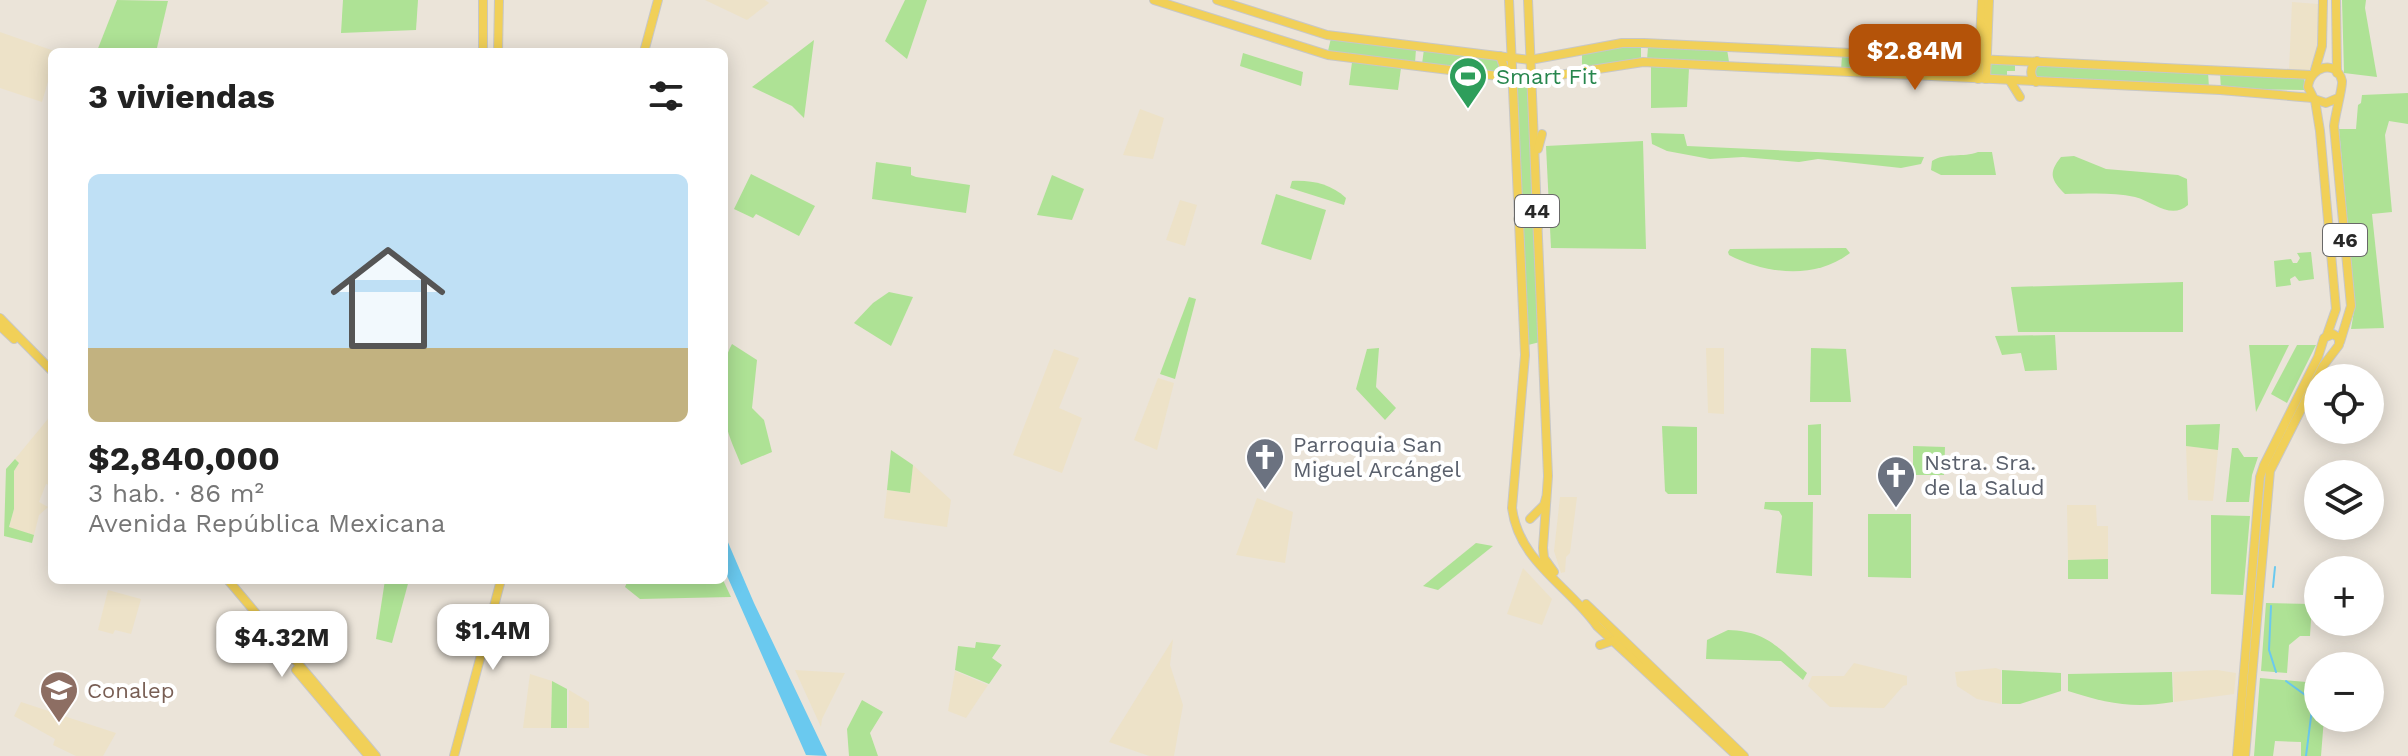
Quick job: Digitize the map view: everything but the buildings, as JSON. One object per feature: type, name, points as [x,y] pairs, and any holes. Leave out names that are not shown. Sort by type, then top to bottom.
[{"type":"main road","points":[[483,0],[483,48]]},
{"type":"main road","points":[[498,48],[499,0]]},
{"type":"main road","points":[[645,48],[658,0]]},
{"type":"main road","points":[[1154,0],[1328,55],[1498,76],[1531,77],[1643,62],[2220,90],[2302,96],[2326,103],[2338,98]]},
{"type":"main road","points":[[1217,0],[1327,35],[1530,60],[1622,43],[1666,43],[2206,70],[2313,73],[2325,68],[2337,73]]},
{"type":"main road","name":"44","points":[[1509,0],[1525,350],[1512,508],[1522,543],[1611,639],[1737,756]]},
{"type":"main road","name":"44","points":[[1528,0],[1548,476],[1544,558],[1553,575],[1744,756]]},
{"type":"main road","points":[[1982,0],[1983,59]]},
{"type":"main road","points":[[1982,79],[1989,0]]},
{"type":"main road","name":"46","points":[[2237,756],[2258,493],[2264,465],[2326,339],[2336,309],[2319,114],[2308,87],[2321,54],[2323,0]]},
{"type":"main road","name":"46","points":[[2245,756],[2270,471],[2323,366],[2337,346],[2351,306],[2334,129],[2338,98],[2343,86],[2337,73],[2336,0]]},
{"type":"main road","points":[[2323,21],[2327,40],[2336,38]]},
{"type":"main road","points":[[1577,72],[1578,51]]},
{"type":"main road","points":[[1498,76],[1504,67],[1500,56]]},
{"type":"main road","points":[[2008,80],[2015,73],[2012,60]]},
{"type":"main road","points":[[2036,82],[2031,71],[2037,61]]},
{"type":"main road","points":[[2206,70],[2210,80],[2207,90]]},
{"type":"main road","points":[[2219,70],[2217,81],[2220,90]]},
{"type":"main road","points":[[2289,73],[2305,79],[2304,92],[2291,92],[2289,95]]},
{"type":"main road","points":[[1498,76],[1512,95]]},
{"type":"main road","points":[[2008,80],[2020,97]]},
{"type":"main road","points":[[2302,96],[2319,114]]},
{"type":"main road","points":[[2320,131],[2326,124],[2334,129]]},
{"type":"main road","points":[[1535,157],[1542,134]]},
{"type":"main road","points":[[1518,219],[1529,217],[1538,228]]},
{"type":"main road","points":[[0,318],[48,367]]},
{"type":"main road","points":[[1525,350],[1544,346],[1552,323]]},
{"type":"main road","points":[[0,326],[48,373]]},
{"type":"main road","points":[[2335,334],[2337,346],[2329,350],[2326,339],[2335,334]]},
{"type":"main road","points":[[2264,465],[2268,445]]},
{"type":"main road","points":[[1530,519],[1546,502],[1548,476]]},
{"type":"main road","points":[[224,584],[369,756]]},
{"type":"main road","points":[[231,584],[376,756]]},
{"type":"main road","points":[[454,756],[500,584]]},
{"type":"main road","points":[[2245,589],[2248,612]]},
{"type":"main road","points":[[1608,625],[1611,639]]},
{"type":"main road","points":[[1600,645],[1611,639],[1622,641],[1636,651]]},
{"type":"main road","points":[[1653,676],[1665,685],[1671,685]]},
{"type":"shaded area","points":[[705,0],[765,0],[769,3],[747,20]]},
{"type":"shaded area","points":[[2292,2],[2318,4],[2319,43],[2309,71],[2289,70]]},
{"type":"shaded area","points":[[0,32],[48,49],[48,82],[42,102],[0,88]]},
{"type":"shaded area","points":[[1140,109],[1164,118],[1153,159],[1123,155]]},
{"type":"shaded area","points":[[1180,200],[1197,205],[1185,246],[1166,240]]},
{"type":"shaded area","points":[[1706,348],[1724,348],[1724,414],[1708,413]]},
{"type":"shaded area","points":[[1054,349],[1079,358],[1059,408],[1082,418],[1062,473],[1013,455]]},
{"type":"shaded area","points":[[1158,378],[1174,383],[1157,450],[1134,440]]},
{"type":"shaded area","points":[[48,419],[48,485],[39,502],[48,507],[39,515],[34,535],[9,528],[14,509],[14,471],[19,463],[15,459]]},
{"type":"shaded area","points":[[2186,446],[2218,450],[2213,501],[2188,500]]},
{"type":"shaded area","points":[[913,465],[951,500],[947,527],[884,518],[887,490],[909,493]]},
{"type":"shaded area","points":[[1560,497],[1577,497],[1570,553],[1566,557],[1565,572],[1561,573],[1554,551]]},
{"type":"shaded area","points":[[1257,498],[1293,512],[1285,563],[1236,555]]},
{"type":"shaded area","points":[[2067,505],[2096,505],[2097,526],[2108,526],[2108,559],[2068,560]]},
{"type":"shaded area","points":[[1523,568],[1552,599],[1542,625],[1507,614]]},
{"type":"shaded area","points":[[108,590],[141,599],[131,634],[98,630]]},
{"type":"shaded area","points":[[1173,639],[1170,665],[1183,705],[1174,756],[1149,756],[1109,742]]},
{"type":"shaded area","points":[[1854,663],[1907,676],[1907,685],[1884,708],[1830,707],[1808,686],[1812,676],[1844,676]]},
{"type":"shaded area","points":[[795,670],[845,673],[821,727]]},
{"type":"shaded area","points":[[2001,670],[2001,704],[1977,699],[1957,686],[1955,672]]},
{"type":"shaded area","points":[[2217,670],[2236,673],[2234,694],[2174,702],[2173,672]]},
{"type":"shaded area","points":[[955,671],[988,685],[966,718],[948,711]]},
{"type":"shaded area","points":[[530,674],[552,681],[551,728],[523,728]]},
{"type":"shaded area","points":[[569,690],[589,702],[589,728],[568,728]]},
{"type":"shaded area","name":"Conalep","points":[[21,702],[116,733],[103,756],[76,756],[53,745],[55,739],[14,716]]},
{"type":"green space","points":[[117,0],[168,1],[157,48],[98,48]]},
{"type":"green space","points":[[343,0],[418,0],[416,30],[341,33]]},
{"type":"green space","points":[[905,0],[927,0],[907,59],[885,41]]},
{"type":"green space","points":[[2342,0],[2366,0],[2377,77],[2344,73]]},
{"type":"green space","points":[[1331,38],[1416,49],[1415,63],[1328,51]]},
{"type":"green space","points":[[814,40],[804,118],[792,106],[752,87]]},
{"type":"green space","points":[[1641,45],[1641,59],[1582,68],[1582,53]]},
{"type":"green space","points":[[1648,47],[1727,49],[1729,62],[1647,60]]},
{"type":"green space","points":[[1424,49],[1501,59],[1499,72],[1422,64]]},
{"type":"green space","points":[[1243,53],[1303,72],[1301,86],[1240,66]]},
{"type":"green space","points":[[1842,56],[1928,60],[1927,73],[1841,70]]},
{"type":"green space","points":[[1935,59],[2015,64],[2015,71],[2007,71],[2007,77],[1933,73]]},
{"type":"green space","points":[[1352,62],[1401,68],[1398,90],[1349,85]]},
{"type":"green space","points":[[2037,64],[2208,72],[2209,88],[2033,78]]},
{"type":"green space","points":[[1651,67],[1689,68],[1687,107],[1651,108]]},
{"type":"green space","points":[[2220,73],[2304,78],[2304,90],[2221,89]]},
{"type":"green space","points":[[1516,81],[1527,83],[1540,342],[1528,345]]},
{"type":"green space","points":[[2408,93],[2408,124],[2389,121],[2385,135],[2392,212],[2372,214],[2384,328],[2351,329],[2355,305],[2339,129],[2356,129],[2362,95]]},
{"type":"green space","points":[[1651,133],[1684,134],[1687,146],[1924,157],[1921,164],[1901,168],[1818,159],[1799,162],[1743,157],[1710,159],[1667,151],[1652,144]]},
{"type":"green space","points":[[1643,141],[1646,249],[1551,248],[1546,146]]},
{"type":"green space","points":[[1992,152],[1996,175],[1941,175],[1931,170],[1932,161],[1937,158]]},
{"type":"green space","points":[[2074,156],[2106,169],[2178,175],[2187,179],[2188,205],[2175,211],[2127,195],[2065,194],[2054,180],[2053,172],[2061,157]]},
{"type":"green space","points":[[876,162],[911,167],[911,175],[916,177],[970,185],[966,213],[872,199]]},
{"type":"green space","points":[[751,174],[815,206],[799,236],[756,214],[753,218],[734,209]]},
{"type":"green space","points":[[1052,175],[1084,189],[1072,220],[1037,215]]},
{"type":"green space","points":[[1292,181],[1328,186],[1346,198],[1344,205],[1290,188]]},
{"type":"green space","points":[[1276,194],[1326,210],[1311,260],[1261,244]]},
{"type":"green space","points":[[1846,248],[1850,253],[1836,262],[1806,271],[1774,270],[1743,261],[1728,252],[1730,249]]},
{"type":"green space","points":[[2311,252],[2314,279],[2299,281],[2295,276],[2290,279],[2291,285],[2276,287],[2274,261],[2291,259],[2297,263],[2300,258],[2297,253]]},
{"type":"green space","points":[[2183,282],[2183,332],[2018,332],[2011,287]]},
{"type":"green space","points":[[889,292],[913,297],[891,346],[854,323]]},
{"type":"green space","points":[[1189,297],[1196,299],[1175,379],[1160,374]]},
{"type":"green space","points":[[2055,335],[2057,370],[2025,371],[2021,353],[2002,355],[1995,336]]},
{"type":"green space","points":[[732,344],[757,360],[752,408],[764,420],[772,452],[741,465],[728,432],[728,352]]},
{"type":"green space","points":[[2249,345],[2289,345],[2256,412]]},
{"type":"green space","points":[[2297,345],[2316,345],[2287,403],[2271,394]]},
{"type":"green space","points":[[1379,348],[1376,387],[1396,408],[1385,420],[1356,389],[1367,349]]},
{"type":"green space","points":[[1811,348],[1846,349],[1851,402],[1810,402]]},
{"type":"green space","points":[[1821,424],[1821,495],[1808,495],[1808,425]]},
{"type":"green space","points":[[2220,424],[2218,450],[2186,446],[2186,425]]},
{"type":"green space","points":[[1662,426],[1697,427],[1697,494],[1668,494],[1665,491]]},
{"type":"green space","points":[[1913,446],[1945,447],[1944,475],[1913,475]]},
{"type":"green space","points":[[2232,448],[2238,448],[2244,457],[2258,457],[2249,502],[2226,502]]},
{"type":"green space","points":[[891,450],[913,465],[910,493],[887,490]]},
{"type":"green space","points":[[15,459],[19,463],[14,471],[14,509],[9,527],[34,535],[32,543],[4,536],[6,469]]},
{"type":"green space","points":[[1765,502],[1813,502],[1812,576],[1776,573],[1782,516],[1779,511],[1764,509]]},
{"type":"green space","points":[[1868,514],[1911,514],[1911,578],[1868,577]]},
{"type":"green space","points":[[2211,515],[2250,516],[2243,595],[2211,594]]},
{"type":"green space","points":[[1476,543],[1493,546],[1438,590],[1423,586]]},
{"type":"green space","points":[[2108,559],[2108,579],[2068,579],[2068,560]]},
{"type":"green space","points":[[384,584],[408,584],[392,643],[376,639]]},
{"type":"green space","points":[[626,584],[725,584],[731,597],[640,599],[625,587]]},
{"type":"green space","points":[[2266,603],[2304,604],[2304,636],[2289,645],[2287,673],[2261,671]]},
{"type":"green space","points":[[1728,630],[1753,634],[1772,643],[1807,673],[1803,680],[1781,661],[1706,659],[1707,640]]},
{"type":"green space","points":[[976,642],[1001,645],[992,658],[1002,665],[989,684],[955,670],[958,646],[975,648]]},
{"type":"green space","points":[[2002,670],[2061,673],[2061,691],[2020,704],[2002,704]]},
{"type":"green space","points":[[2172,672],[2173,702],[2119,704],[2068,691],[2068,674]]},
{"type":"green space","points":[[2260,678],[2304,682],[2304,732],[2323,732],[2321,756],[2301,756],[2301,742],[2275,741],[2273,756],[2254,756]]},
{"type":"green space","points":[[552,681],[567,689],[567,728],[551,728]]},
{"type":"green space","points":[[862,700],[883,712],[870,733],[878,756],[849,756],[847,729]]},
{"type":"water","points":[[728,542],[827,756],[806,755],[728,578]]},
{"type":"waterway","points":[[2273,587],[2275,567]]},
{"type":"waterway","points":[[2271,606],[2269,650],[2276,672]]},
{"type":"waterway","points":[[2286,681],[2308,697],[2312,709],[2306,756]]},
{"type":"place","name":"Smart Fit","points":[[1468,110]]},
{"type":"place","name":"Parroquia San Miguel Arcángel","points":[[1265,491]]},
{"type":"place","name":"Nstra. Sra. de la Salud","points":[[1896,509]]},
{"type":"place","name":"Conalep","points":[[59,724]]}]
